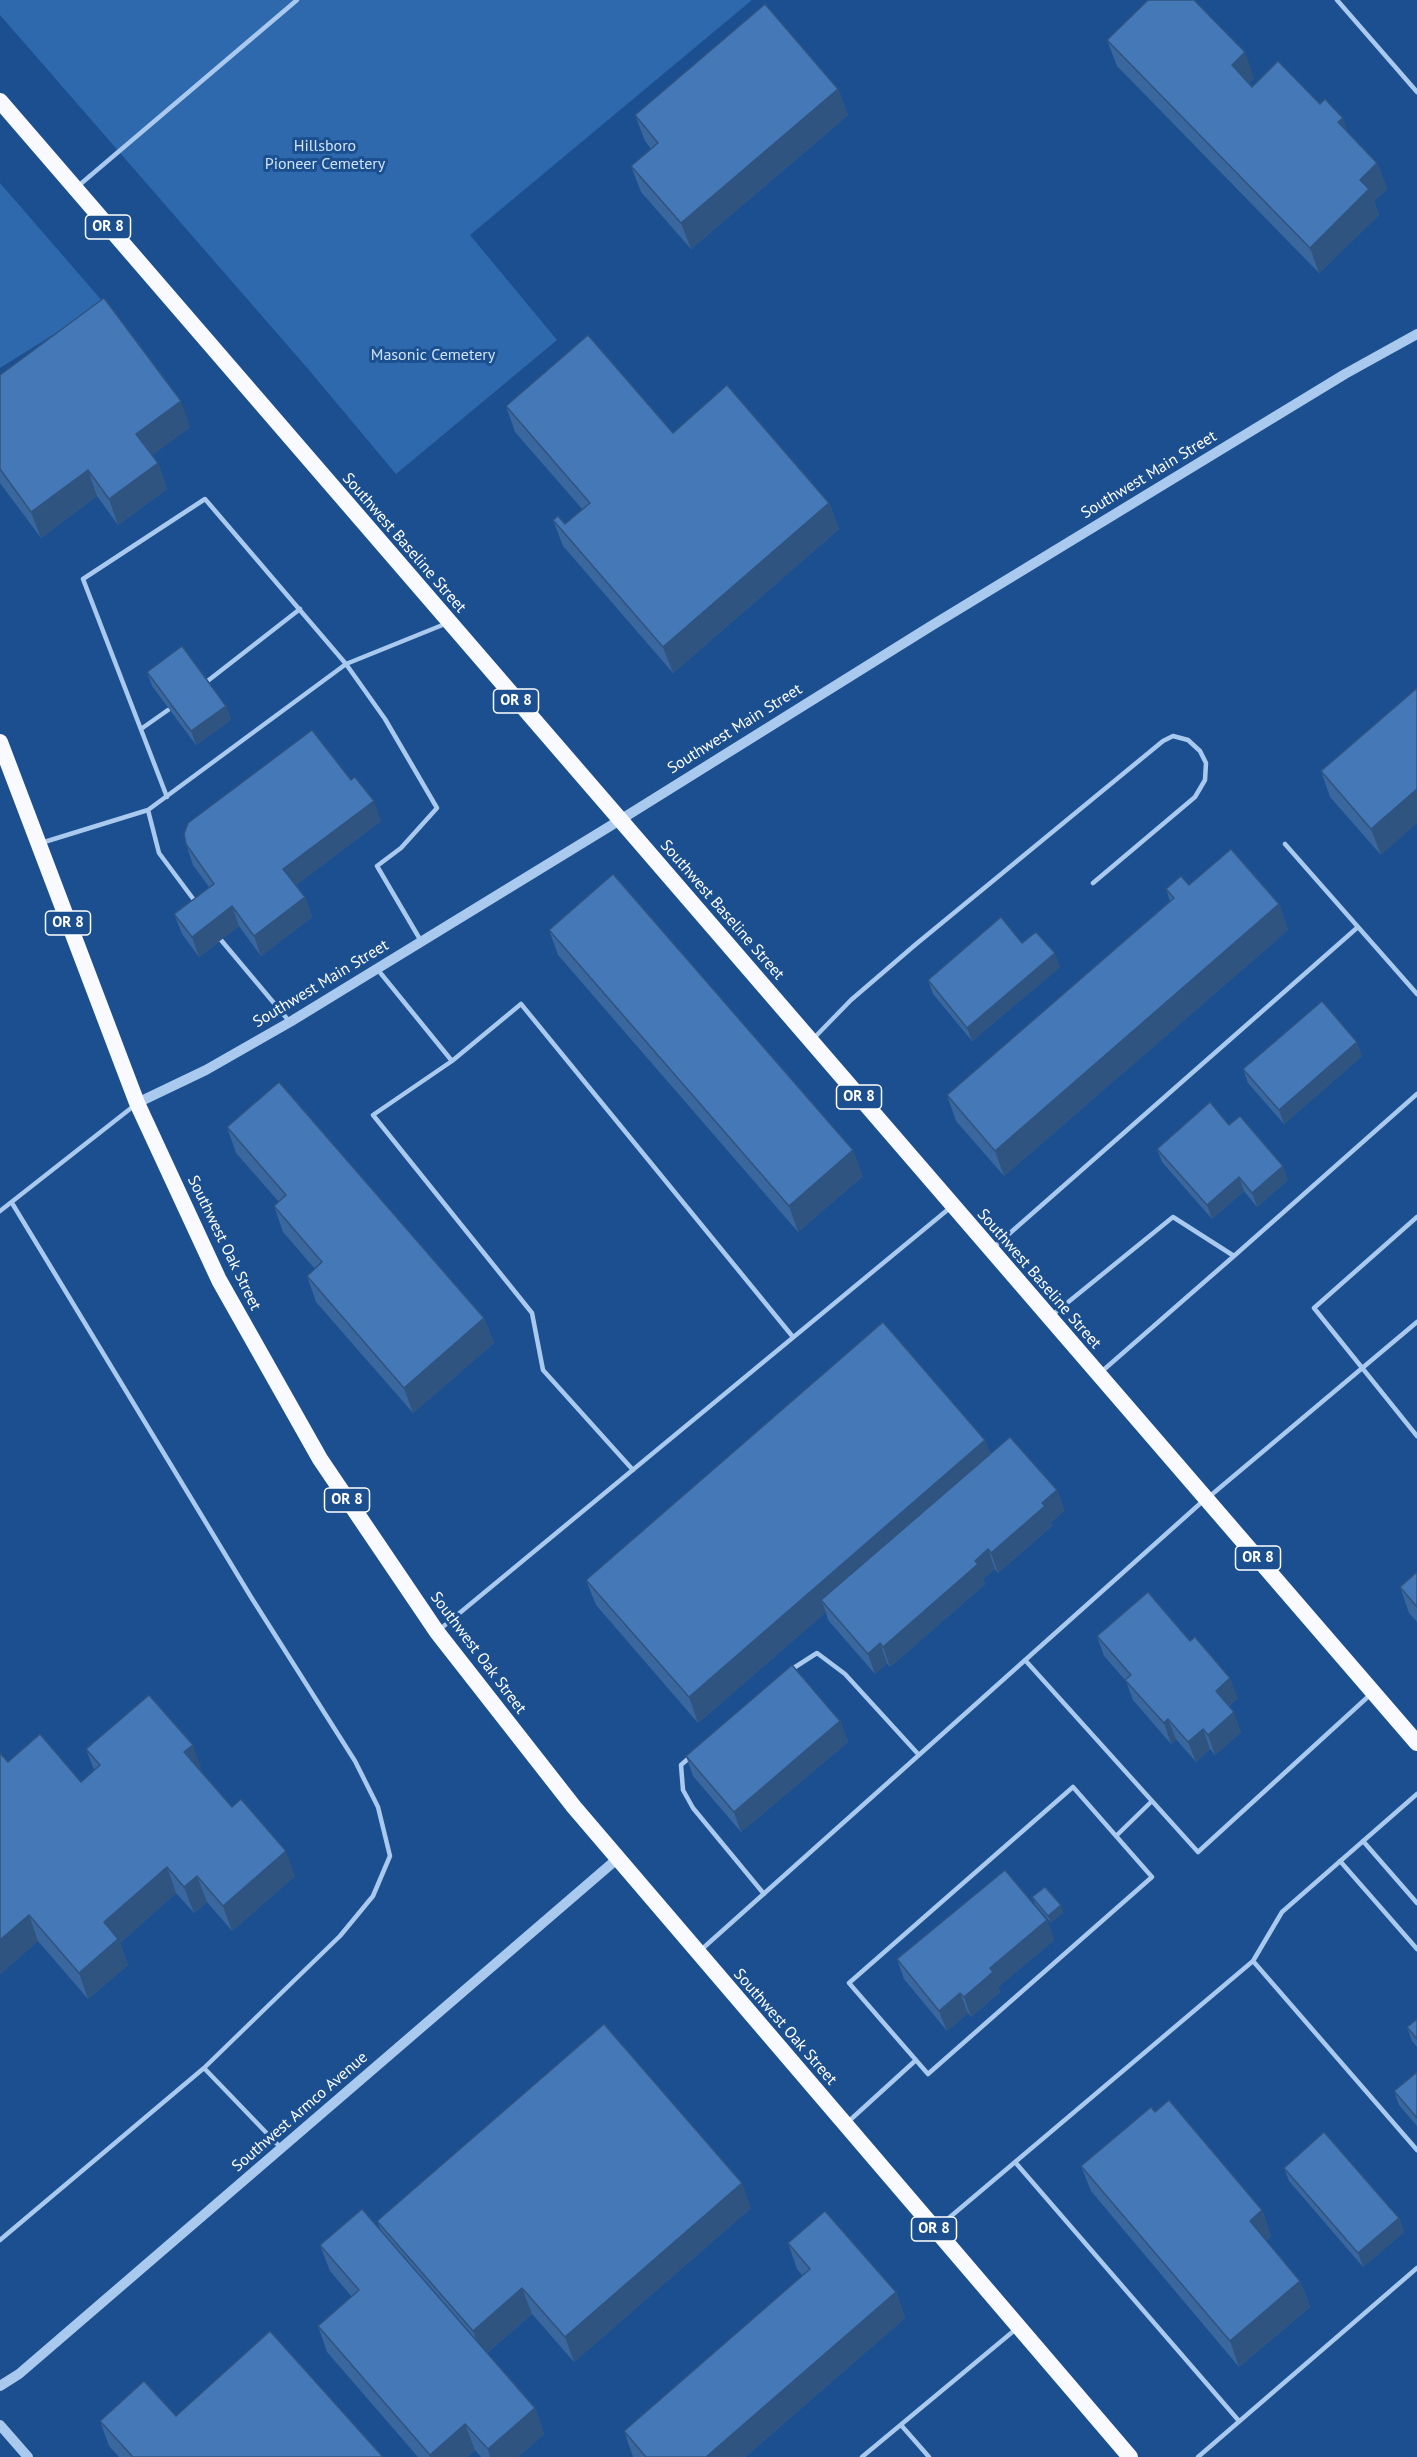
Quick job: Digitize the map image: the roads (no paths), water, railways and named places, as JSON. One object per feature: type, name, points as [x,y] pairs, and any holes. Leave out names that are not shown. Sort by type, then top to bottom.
[{"type":"highway","name":"Southwest Baseline Street","points":[[0,101],[1417,1743]]},
{"type":"highway","name":"Southwest Oak Street","points":[[0,742],[137,1103],[219,1280],[320,1459],[437,1632],[617,1859],[1130,2457]]},
{"type":"street","name":"Southwest Main Street","points":[[137,1103],[206,1070],[290,1022],[941,620],[1345,374],[1417,334]]},
{"type":"street","name":"Southwest Armco Avenue","points":[[0,2386],[19,2374],[617,1859]]},
{"type":"street","points":[[0,2425],[28,2457]]},
{"type":"lane","points":[[75,189],[297,0]]},
{"type":"lane","points":[[1337,0],[1417,92]]},
{"type":"lane","points":[[167,796],[83,579],[205,499],[346,664],[385,719],[437,808],[402,848],[377,866],[421,941]]},
{"type":"lane","points":[[204,683],[300,609]]},
{"type":"lane","points":[[38,844],[148,810],[346,664],[449,623]]},
{"type":"lane","points":[[141,729],[168,710]]},
{"type":"lane","points":[[811,1041],[852,1000],[915,945],[1163,741],[1173,736],[1188,740],[1200,751],[1206,763],[1205,780],[1195,797],[1093,883]]},
{"type":"lane","points":[[148,810],[159,853],[199,907]]},
{"type":"lane","points":[[1286,844],[1417,994]]},
{"type":"lane","points":[[991,1250],[1358,927]]},
{"type":"lane","points":[[221,940],[290,1022]]},
{"type":"lane","points":[[376,968],[452,1061]]},
{"type":"lane","points":[[633,1470],[543,1370],[532,1313],[373,1115],[452,1061],[521,1004],[793,1337]]},
{"type":"lane","points":[[1098,1375],[1417,1094]]},
{"type":"lane","points":[[0,1211],[137,1103]]},
{"type":"lane","points":[[0,2240],[204,2068],[340,1936],[373,1896],[390,1856],[378,1807],[356,1761],[251,1597],[12,1203]]},
{"type":"lane","points":[[437,1632],[953,1205]]},
{"type":"lane","points":[[1049,1317],[1173,1216],[1234,1256]]},
{"type":"lane","points":[[1417,1217],[1314,1308],[1417,1436]]},
{"type":"lane","points":[[698,1953],[1206,1498],[1417,1322]]},
{"type":"lane","points":[[780,1679],[817,1653],[845,1674],[919,1755]]},
{"type":"lane","points":[[1025,1660],[1198,1852],[1374,1692]]},
{"type":"lane","points":[[699,1749],[681,1765],[683,1790],[693,1808],[764,1894]]},
{"type":"lane","points":[[1073,1787],[1152,1877],[928,2074],[916,2060],[849,1983],[1073,1787]]},
{"type":"lane","points":[[934,2230],[1253,1961],[1282,1912],[1417,1794]]},
{"type":"lane","points":[[1116,1836],[1152,1802]]},
{"type":"lane","points":[[1363,1841],[1417,1903]]},
{"type":"lane","points":[[1340,1861],[1417,1949]]},
{"type":"lane","points":[[1253,1961],[1417,2150]]},
{"type":"lane","points":[[845,2125],[916,2060]]},
{"type":"lane","points":[[204,2068],[281,2148]]},
{"type":"lane","points":[[1016,2162],[1239,2421]]},
{"type":"lane","points":[[1198,2457],[1417,2268]]},
{"type":"lane","points":[[862,2457],[1018,2327]]},
{"type":"lane","points":[[901,2425],[929,2457]]},
{"type":"park label","name":"Hillsboro Pioneer Cemetery","points":[[325,155]]},
{"type":"park label","name":"Masonic Cemetery","points":[[433,355]]}]
